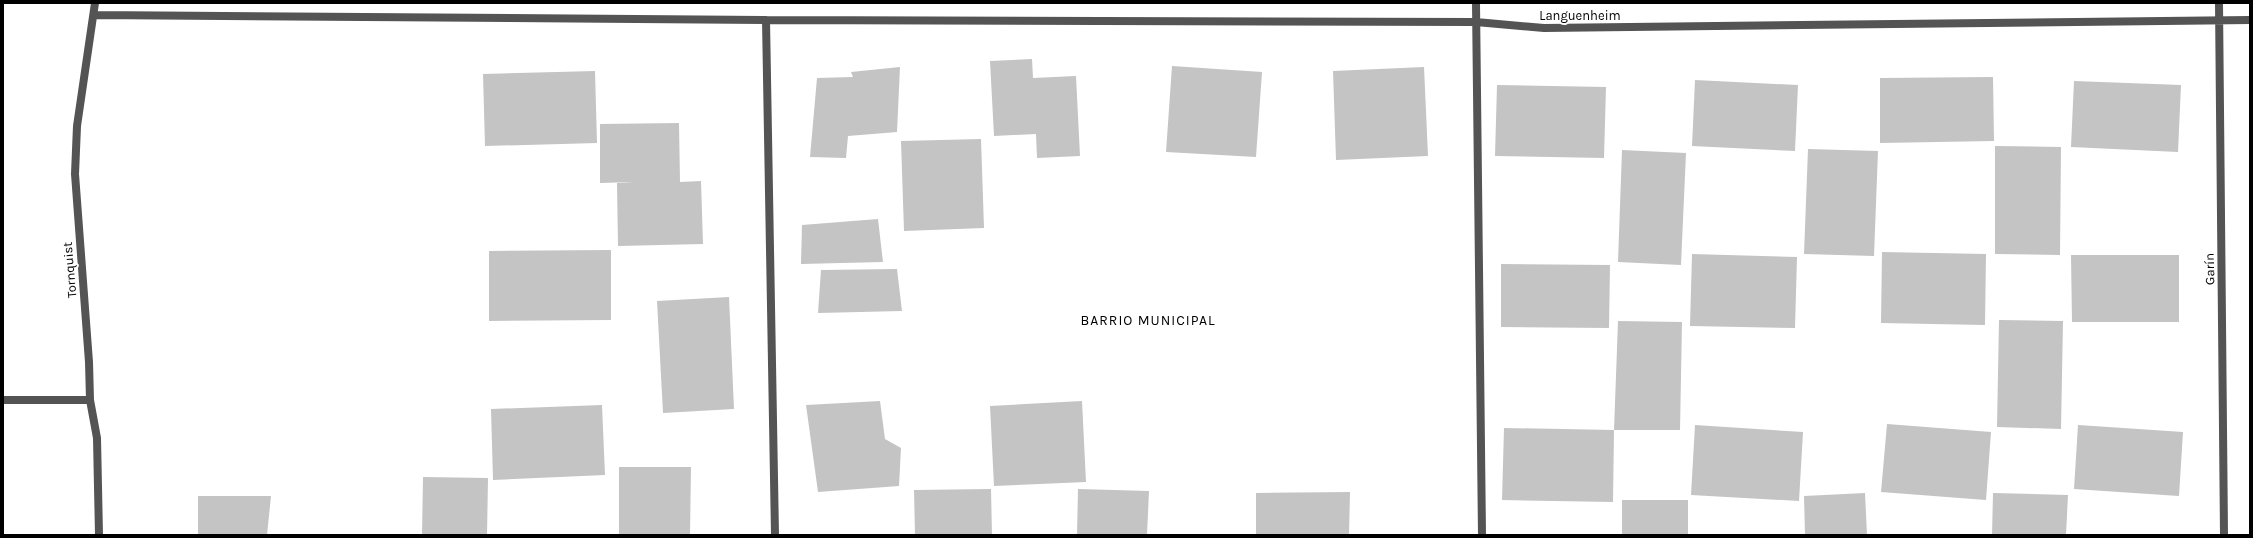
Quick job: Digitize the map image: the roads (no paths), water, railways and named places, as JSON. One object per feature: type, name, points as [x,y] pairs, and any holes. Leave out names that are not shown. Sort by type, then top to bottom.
[{"type":"street","name":"Tornquist","points":[[95,3],[95,15],[77,126],[75,174],[89,362],[90,400],[97,438],[99,535]]},
{"type":"street","points":[[1476,3],[1482,535]]},
{"type":"street","name":"Garín","points":[[2218,3],[2224,535]]},
{"type":"street","name":"Languenheim","points":[[95,15],[766,20],[1476,22],[1544,28],[2250,20]]},
{"type":"street","points":[[766,20],[775,535]]},
{"type":"street","points":[[3,400],[90,400]]},
{"type":"district","name":"BARRIO MUNICIPAL","points":[[1148,320]]}]
